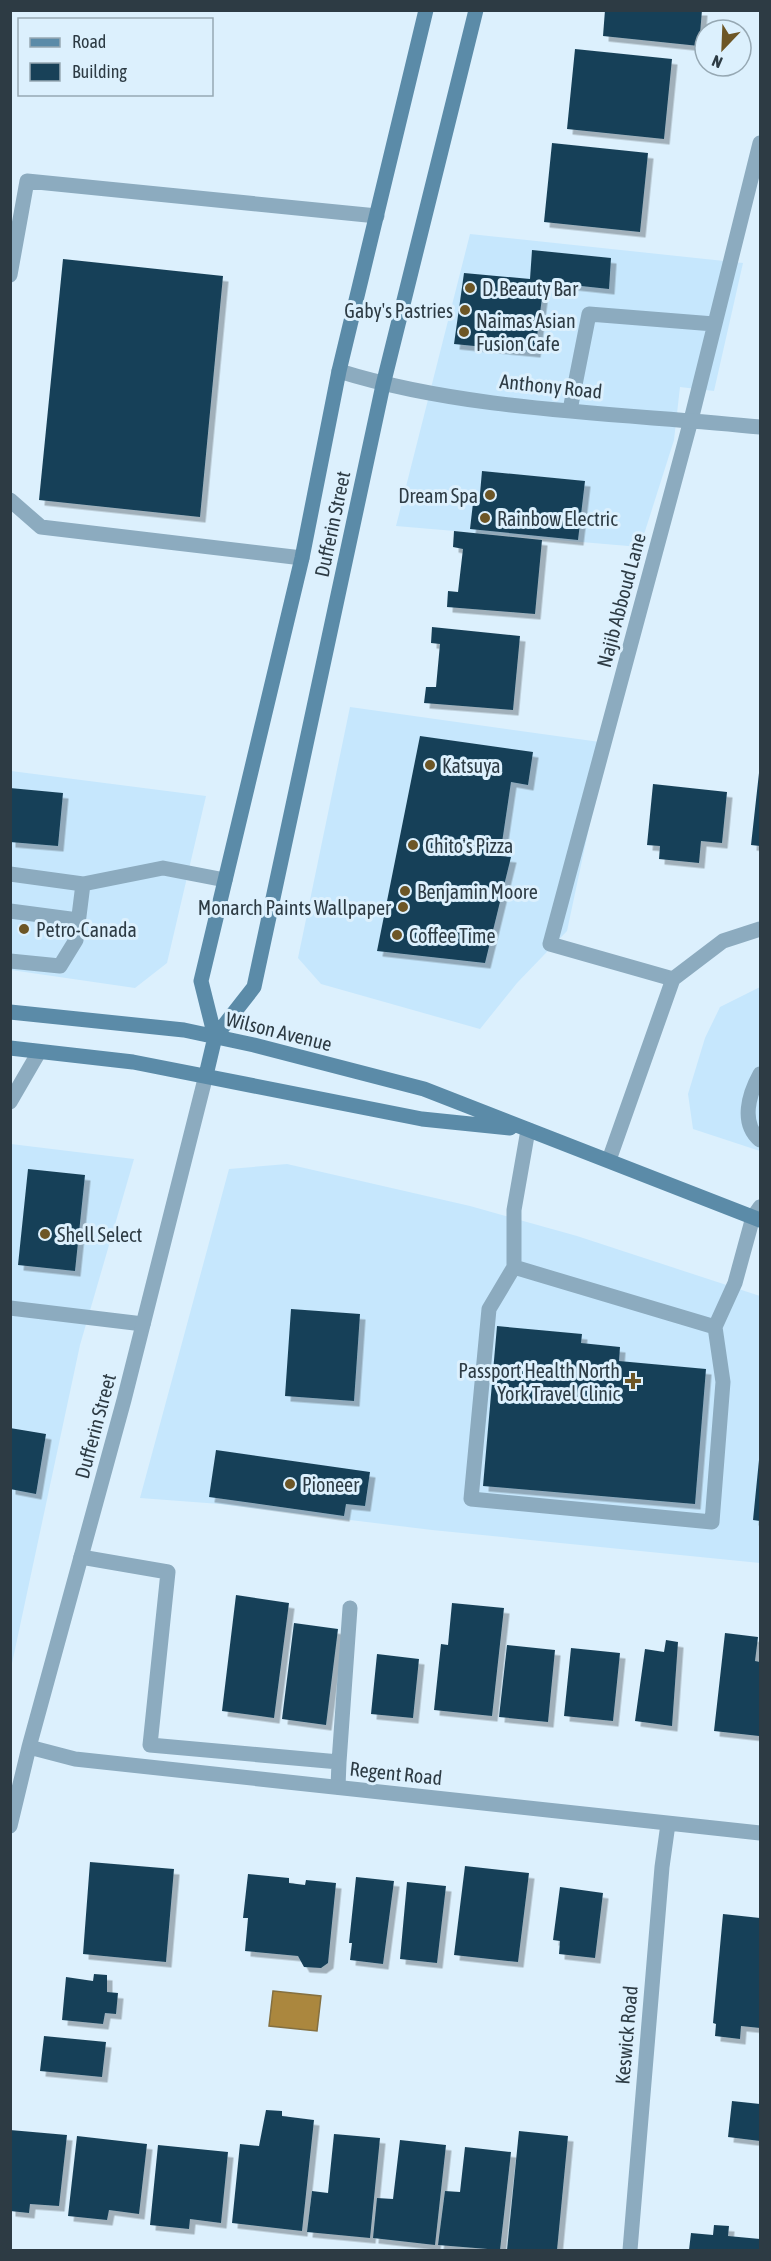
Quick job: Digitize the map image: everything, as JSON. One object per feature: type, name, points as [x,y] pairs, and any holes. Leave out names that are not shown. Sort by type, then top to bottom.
[{"type":"main road","name":"Dufferin Street","points":[[215,1037],[201,981],[302,558],[339,371],[426,10]]},
{"type":"main road","name":"Dufferin Street","points":[[206,1075],[215,1037],[254,987],[382,385],[476,10]]},
{"type":"main road","name":"Wilson Avenue","points":[[10,1012],[184,1030],[424,1089],[758,1215]]},
{"type":"main road","name":"Wilson Avenue","points":[[10,1048],[133,1062],[422,1119],[528,1130]]},
{"type":"street","name":"Najib Abboud Lane","points":[[673,979],[550,944],[691,420],[760,143]]},
{"type":"street","points":[[11,265],[27,182],[377,216]]},
{"type":"street","points":[[570,410],[589,314],[714,324]]},
{"type":"street","name":"Anthony Road","points":[[339,371],[382,385],[430,393],[570,410],[760,427]]},
{"type":"street","points":[[10,500],[41,527],[302,558]]},
{"type":"street","points":[[10,874],[83,884],[163,868],[225,880]]},
{"type":"street","points":[[10,961],[60,966],[76,940],[83,884]]},
{"type":"street","points":[[10,911],[78,920]]},
{"type":"street","points":[[609,1160],[673,979],[723,941],[760,929]]},
{"type":"street","points":[[10,1102],[39,1052]]},
{"type":"street","points":[[760,1074],[750,1092],[748,1120],[760,1140]]},
{"type":"street","name":"Dufferin Street","points":[[10,1826],[29,1747],[143,1324],[206,1075]]},
{"type":"street","points":[[528,1130],[514,1210],[514,1267],[489,1309],[471,1499],[712,1522],[723,1382],[715,1327],[735,1283],[758,1215]]},
{"type":"street","points":[[514,1267],[715,1327]]},
{"type":"street","points":[[10,1308],[143,1324]]},
{"type":"street","points":[[81,1557],[168,1572],[150,1745],[339,1762]]},
{"type":"street","points":[[338,1787],[350,1608]]},
{"type":"street","name":"Regent Road","points":[[29,1747],[75,1759],[760,1833]]},
{"type":"street","points":[[208,1774],[210,1750]]},
{"type":"street","name":"Keswick Road","points":[[630,2250],[662,1867],[668,1824]]},
{"type":"shaded area","points":[[470,234],[743,263],[714,391],[680,387],[674,440],[640,547],[396,526]]},
{"type":"shaded area","points":[[350,707],[607,743],[567,931],[517,983],[480,1029],[321,984],[298,958]]},
{"type":"shaded area","points":[[11,771],[206,796],[167,963],[135,988],[11,970]]},
{"type":"shaded area","points":[[760,987],[760,1151],[693,1129],[688,1094],[705,1038],[720,1007]]},
{"type":"shaded area","points":[[11,1144],[134,1159],[80,1345],[11,1668]]},
{"type":"shaded area","points":[[287,1164],[470,1206],[577,1236],[760,1296],[760,1563],[432,1530],[220,1504],[140,1498],[229,1169]]},
{"type":"shaded area","points":[[273,1991],[321,1996],[317,2031],[269,2026]]},
{"type":"building","points":[[605,10],[702,10],[701,18],[693,18],[693,45],[603,36]]},
{"type":"building","points":[[575,49],[672,59],[664,139],[567,129]]},
{"type":"building","points":[[552,143],[648,153],[640,232],[544,222]]},
{"type":"building","points":[[532,250],[611,258],[609,289],[544,282],[535,352],[454,344],[464,273],[530,279]]},
{"type":"building","points":[[63,259],[223,276],[200,517],[39,500]]},
{"type":"building","points":[[482,471],[585,481],[578,540],[470,529],[473,503],[479,505]]},
{"type":"building","points":[[454,531],[542,540],[535,614],[447,607],[448,591],[458,592],[463,549],[453,547]]},
{"type":"building","points":[[432,627],[520,636],[513,710],[424,703],[426,687],[436,687],[440,644],[431,643]]},
{"type":"building","points":[[420,736],[533,752],[528,785],[511,782],[500,856],[511,857],[485,963],[377,951]]},
{"type":"building","points":[[760,773],[760,846],[751,845]]},
{"type":"building","points":[[653,784],[727,792],[722,843],[701,841],[699,863],[659,859],[660,846],[647,845]]},
{"type":"building","points":[[10,788],[63,793],[58,846],[10,842]]},
{"type":"building","points":[[28,1169],[85,1175],[75,1271],[18,1265]]},
{"type":"building","points":[[291,1309],[360,1314],[354,1401],[285,1396]]},
{"type":"building","points":[[497,1326],[582,1334],[581,1343],[620,1347],[619,1361],[706,1369],[695,1504],[483,1486]]},
{"type":"building","points":[[10,1428],[46,1434],[36,1494],[10,1489]]},
{"type":"building","name":"Pioneer","points":[[216,1450],[370,1472],[365,1506],[346,1504],[344,1516],[209,1497]]},
{"type":"building","points":[[760,1460],[760,1521],[753,1520]]},
{"type":"building","points":[[236,1595],[289,1603],[274,1718],[222,1711]]},
{"type":"building","points":[[452,1603],[504,1608],[492,1716],[434,1710],[441,1644],[448,1645]]},
{"type":"building","points":[[294,1623],[338,1629],[326,1725],[282,1719]]},
{"type":"building","points":[[725,1633],[758,1637],[755,1661],[760,1662],[759,1736],[714,1731]]},
{"type":"building","points":[[666,1640],[678,1642],[672,1726],[635,1721],[645,1649],[664,1652]]},
{"type":"building","points":[[507,1645],[555,1650],[548,1722],[499,1717]]},
{"type":"building","points":[[571,1648],[620,1653],[613,1721],[564,1716]]},
{"type":"building","points":[[377,1654],[419,1659],[413,1718],[371,1714]]},
{"type":"building","points":[[90,1862],[174,1869],[166,1962],[83,1954]]},
{"type":"building","points":[[465,1866],[529,1873],[518,1962],[454,1955]]},
{"type":"building","points":[[248,1874],[289,1878],[289,1883],[305,1885],[306,1880],[336,1883],[328,1963],[321,1968],[304,1967],[298,1956],[245,1951],[248,1918],[243,1918]]},
{"type":"building","points":[[356,1877],[394,1881],[383,1964],[350,1960],[352,1943],[349,1943]]},
{"type":"building","points":[[407,1882],[446,1886],[437,1963],[400,1959]]},
{"type":"building","points":[[560,1887],[603,1893],[595,1958],[559,1954],[560,1941],[553,1940]]},
{"type":"building","points":[[723,1914],[760,1918],[760,2028],[741,2026],[740,2039],[715,2036],[716,2024],[713,2023]]},
{"type":"building","points":[[94,1974],[107,1975],[107,1992],[118,1993],[116,2014],[105,2013],[103,2024],[62,2020],[66,1977],[93,1981]]},
{"type":"building","points":[[44,2036],[106,2042],[102,2077],[40,2071]]},
{"type":"building","points":[[732,2101],[760,2104],[760,2141],[728,2137]]},
{"type":"building","points":[[266,2110],[282,2111],[282,2116],[314,2120],[302,2231],[232,2223],[240,2144],[259,2146]]},
{"type":"building","points":[[10,2130],[67,2135],[59,2206],[30,2204],[29,2213],[10,2211]]},
{"type":"building","points":[[519,2131],[568,2136],[557,2250],[507,2250]]},
{"type":"building","points":[[334,2134],[380,2138],[370,2238],[307,2232],[312,2191],[328,2193]]},
{"type":"building","points":[[77,2136],[147,2144],[139,2214],[109,2210],[107,2220],[68,2216]]},
{"type":"building","points":[[400,2140],[446,2145],[435,2245],[373,2238],[377,2198],[393,2199]]},
{"type":"building","points":[[158,2145],[228,2152],[221,2223],[190,2219],[189,2229],[150,2225]]},
{"type":"building","points":[[465,2147],[511,2152],[500,2250],[438,2245],[445,2191],[460,2192]]},
{"type":"building","points":[[714,2225],[729,2226],[728,2236],[760,2239],[760,2250],[689,2250],[691,2233],[713,2235]]},
{"type":"place","name":"D. Beauty Bar","points":[[470,288]]},
{"type":"place","name":"Gaby's Pastries","points":[[465,310]]},
{"type":"place","name":"Naimas Asian Fusion Cafe","points":[[464,332]]},
{"type":"place","name":"Dream Spa","points":[[490,495]]},
{"type":"place","name":"Rainbow Electric","points":[[485,518]]},
{"type":"place","name":"Katsuya","points":[[430,765]]},
{"type":"place","name":"Chito's Pizza","points":[[413,845]]},
{"type":"place","name":"Benjamin Moore","points":[[405,891]]},
{"type":"place","name":"Monarch Paints Wallpaper","points":[[403,907]]},
{"type":"place","name":"Petro-Canada","points":[[24,929]]},
{"type":"place","name":"Coffee Time","points":[[397,935]]},
{"type":"place","name":"Shell Select","points":[[45,1234]]},
{"type":"place","name":"Passport Health North York Travel Clinic","points":[[633,1381]]},
{"type":"place","name":"Pioneer","points":[[290,1484]]}]
